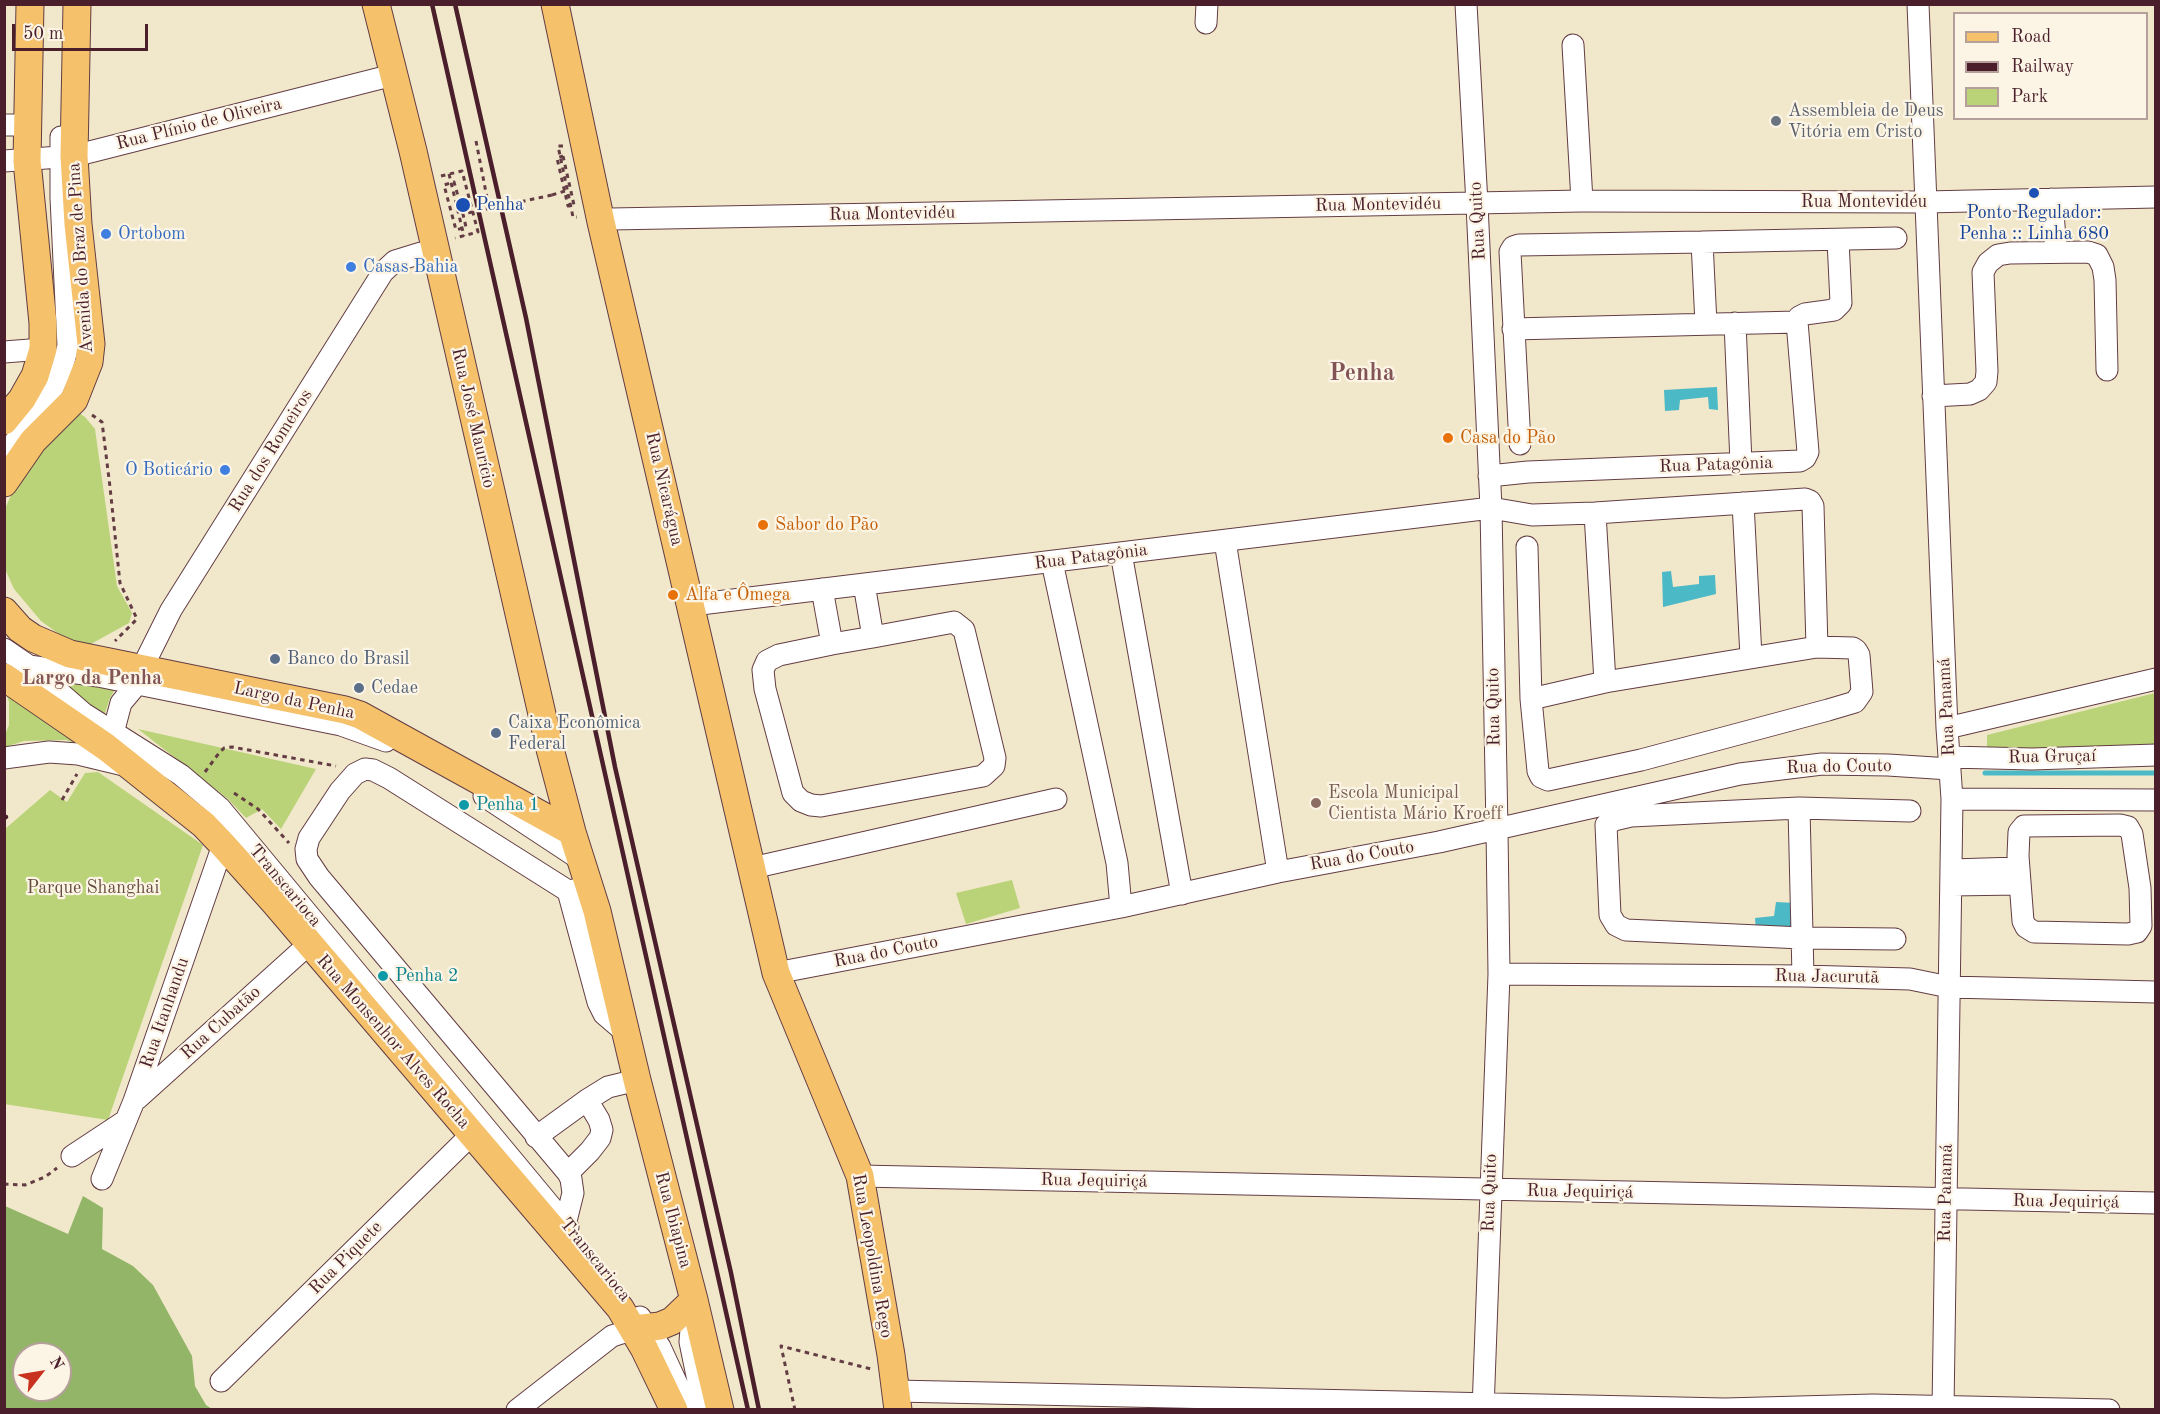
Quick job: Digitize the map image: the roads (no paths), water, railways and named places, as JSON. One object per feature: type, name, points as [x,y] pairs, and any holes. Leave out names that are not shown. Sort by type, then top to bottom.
[{"type":"main road","points":[[4,421],[22,399],[35,376],[43,349],[43,323],[16,161],[16,125],[30,4]]},
{"type":"main road","name":"Avenida do Braz de Pina","points":[[4,483],[33,441],[74,400],[89,362],[91,344],[78,224],[67,157],[76,4]]},
{"type":"main road","name":"Rua José Maurício","points":[[376,4],[413,151],[550,749],[572,832]]},
{"type":"main road","name":"Rua Nicarágua","points":[[555,4],[601,222],[777,973]]},
{"type":"main road","name":"Largo da Penha","points":[[4,611],[20,629],[50,648],[139,677],[345,710],[360,715],[572,832]]},
{"type":"main road","points":[[4,677],[64,716],[130,766],[196,818],[223,845]]},
{"type":"main road","name":"Rua Ibiapina","points":[[572,832],[581,860],[579,889],[625,1032],[720,1410]]},
{"type":"main road","name":"Rua Monsenhor Alves Rocha","points":[[223,845],[472,1134],[564,1232],[620,1308],[640,1328],[674,1410]]},
{"type":"main road","name":"Rua Leopoldina Rego","points":[[777,973],[860,1176],[895,1390]]},
{"type":"main road","points":[[640,1328],[660,1326],[672,1321],[694,1300]]},
{"type":"street","points":[[4,457],[53,388],[68,346],[61,208],[67,157],[66,4]]},
{"type":"street","name":"Rua Quito","points":[[1466,4],[1491,508],[1497,830],[1498,974],[1483,1407]]},
{"type":"street","name":"Rua Panamá","points":[[1918,4],[1947,728],[1952,799],[1943,1407]]},
{"type":"street","points":[[1573,45],[1582,201]]},
{"type":"street","name":"Rua Plínio de Oliveira","points":[[16,161],[67,157],[393,75]]},
{"type":"street","name":"Rua Montevidéu","points":[[601,222],[611,219],[1582,201],[1925,202],[2156,197]]},
{"type":"street","points":[[2052,199],[2056,252]]},
{"type":"street","points":[[1520,444],[1510,252],[1513,247],[1519,245],[1896,238]]},
{"type":"street","points":[[1513,329],[1797,322],[1804,314],[1834,310],[1841,303],[1838,240]]},
{"type":"street","points":[[1702,242],[1706,324]]},
{"type":"street","points":[[1933,396],[1970,394],[1979,390],[1986,382],[1983,272],[1988,263],[1998,255],[2010,253],[2088,252],[2097,255],[2103,267],[2105,280],[2107,370]]},
{"type":"street","name":"Rua dos Romeiros","points":[[113,733],[121,703],[139,677],[171,610],[383,272],[395,261],[421,253]]},
{"type":"street","name":"Rua Patagônia","points":[[1489,476],[1528,472],[1800,461],[1808,452],[1797,322]]},
{"type":"street","points":[[1735,323],[1741,464]]},
{"type":"street","points":[[7,356],[43,349]]},
{"type":"street","name":"Rua Patagônia","points":[[692,605],[1491,508],[1532,515],[1805,499],[1810,501],[1812,506],[1817,647]]},
{"type":"street","points":[[1743,503],[1751,657]]},
{"type":"street","points":[[1595,513],[1605,682]]},
{"type":"street","points":[[1225,540],[1278,872]]},
{"type":"street","points":[[1527,547],[1532,699],[1541,777],[1548,780],[1641,760],[1855,702],[1862,692],[1859,655],[1856,650],[1817,647],[1605,682],[1532,699]]},
{"type":"street","points":[[1121,553],[1182,894]]},
{"type":"street","points":[[1052,561],[1117,863],[1121,907]]},
{"type":"street","points":[[864,584],[873,637]]},
{"type":"street","points":[[822,590],[832,644]]},
{"type":"street","points":[[954,622],[960,625],[964,630],[995,758],[994,766],[983,776],[821,806],[811,806],[801,801],[793,793],[765,689],[763,670],[767,662],[778,655],[832,644],[954,622]]},
{"type":"street","name":"Transcarioca","points":[[4,649],[29,666],[71,705],[181,775],[220,808],[564,1232]]},
{"type":"street","name":"Transcarioca","points":[[29,666],[139,677],[341,724],[361,731],[468,786],[581,860]]},
{"type":"street","points":[[1947,728],[2156,679]]},
{"type":"street","points":[[4,758],[49,752],[78,754],[130,766]]},
{"type":"street","name":"Rua Gruçaí","points":[[1949,763],[2156,755]]},
{"type":"street","name":"Rua do Couto","points":[[777,973],[1121,907],[1278,872],[1497,830],[1740,774],[1822,764],[1949,763]]},
{"type":"street","points":[[564,1232],[573,1193],[568,1173],[319,877],[307,859],[306,849],[309,838],[340,791],[355,774],[365,769],[373,770],[579,889]]},
{"type":"street","points":[[752,868],[1056,799]]},
{"type":"street","points":[[1952,799],[2156,800]]},
{"type":"street","points":[[1799,808],[1803,976]]},
{"type":"street","points":[[1895,939],[1802,938],[1626,930],[1616,925],[1610,915],[1606,825],[1614,819],[1631,816],[1799,808],[1910,811]]},
{"type":"street","points":[[2120,825],[2127,827],[2132,834],[2140,888],[2141,926],[2137,932],[2128,934],[2034,932],[2026,927],[2023,921],[2019,876],[2018,839],[2019,832],[2024,826],[2120,825]]},
{"type":"street","name":"Rua Itanhandu","points":[[102,1179],[134,1101],[223,845]]},
{"type":"street","points":[[1951,877],[2019,876]]},
{"type":"street","name":"Rua Cubatão","points":[[134,1101],[309,944]]},
{"type":"street","name":"Rua Jacurutã","points":[[1498,974],[1803,976],[1910,979],[1949,987],[2156,992]]},
{"type":"street","points":[[537,1137],[608,1087],[637,1080]]},
{"type":"street","points":[[568,1173],[600,1138],[602,1130],[599,1120],[587,1100]]},
{"type":"street","points":[[72,1156],[125,1121]]},
{"type":"street","name":"Rua Piquete","points":[[221,1381],[472,1134]]},
{"type":"street","name":"Rua Jequiriçá","points":[[860,1176],[2156,1203]]},
{"type":"street","points":[[694,1300],[690,1342],[704,1410]]},
{"type":"street","points":[[517,1410],[612,1336],[640,1328],[660,1347],[689,1410]]},
{"type":"street","points":[[895,1390],[1483,1407],[1725,1409],[1873,1405],[2109,1410]]},
{"type":"water","points":[[1717,387],[1718,410],[1709,409],[1708,397],[1680,400],[1679,410],[1665,411],[1664,390]]},
{"type":"water","points":[[1671,571],[1673,587],[1699,584],[1699,576],[1715,575],[1716,594],[1663,607],[1662,572]]},
{"type":"water","points":[[1776,902],[1796,903],[1798,928],[1756,931],[1755,918],[1774,916]]},
{"type":"waterway","points":[[1985,773],[2156,773]]},
{"type":"railway","points":[[432,4],[748,1410]]},
{"type":"railway","points":[[455,4],[526,318],[615,767],[731,1273],[759,1410]]},
{"type":"place","name":"Assembleia de Deus Vitória em Cristo","points":[[1776,121]]},
{"type":"place","name":"Ponto Regulador: Penha :: Linha 680","points":[[2034,193]]},
{"type":"place","name":"Penha","points":[[463,205]]},
{"type":"place","name":"Ortobom","points":[[106,234]]},
{"type":"place","name":"Casas Bahia","points":[[351,267]]},
{"type":"place","name":"Casa do Pão","points":[[1448,438]]},
{"type":"place","name":"O Boticário","points":[[225,470]]},
{"type":"place","name":"Sabor do Pão","points":[[763,525]]},
{"type":"place","name":"Alfa e Ômega","points":[[673,595]]},
{"type":"place","name":"Banco do Brasil","points":[[275,659]]},
{"type":"place","name":"Cedae","points":[[359,688]]},
{"type":"place","name":"Caixa Econômica Federal","points":[[496,733]]},
{"type":"place","name":"Escola Municipal Cientista Mário Kroeff","points":[[1316,803]]},
{"type":"place","name":"Penha 1","points":[[464,805]]},
{"type":"place","name":"Penha 2","points":[[383,976]]},
{"type":"district","name":"Penha","points":[[1362,374]]},
{"type":"district","name":"Largo da Penha","points":[[92,679]]},
{"type":"park label","name":"Parque Shanghai","points":[[93,888]]}]
